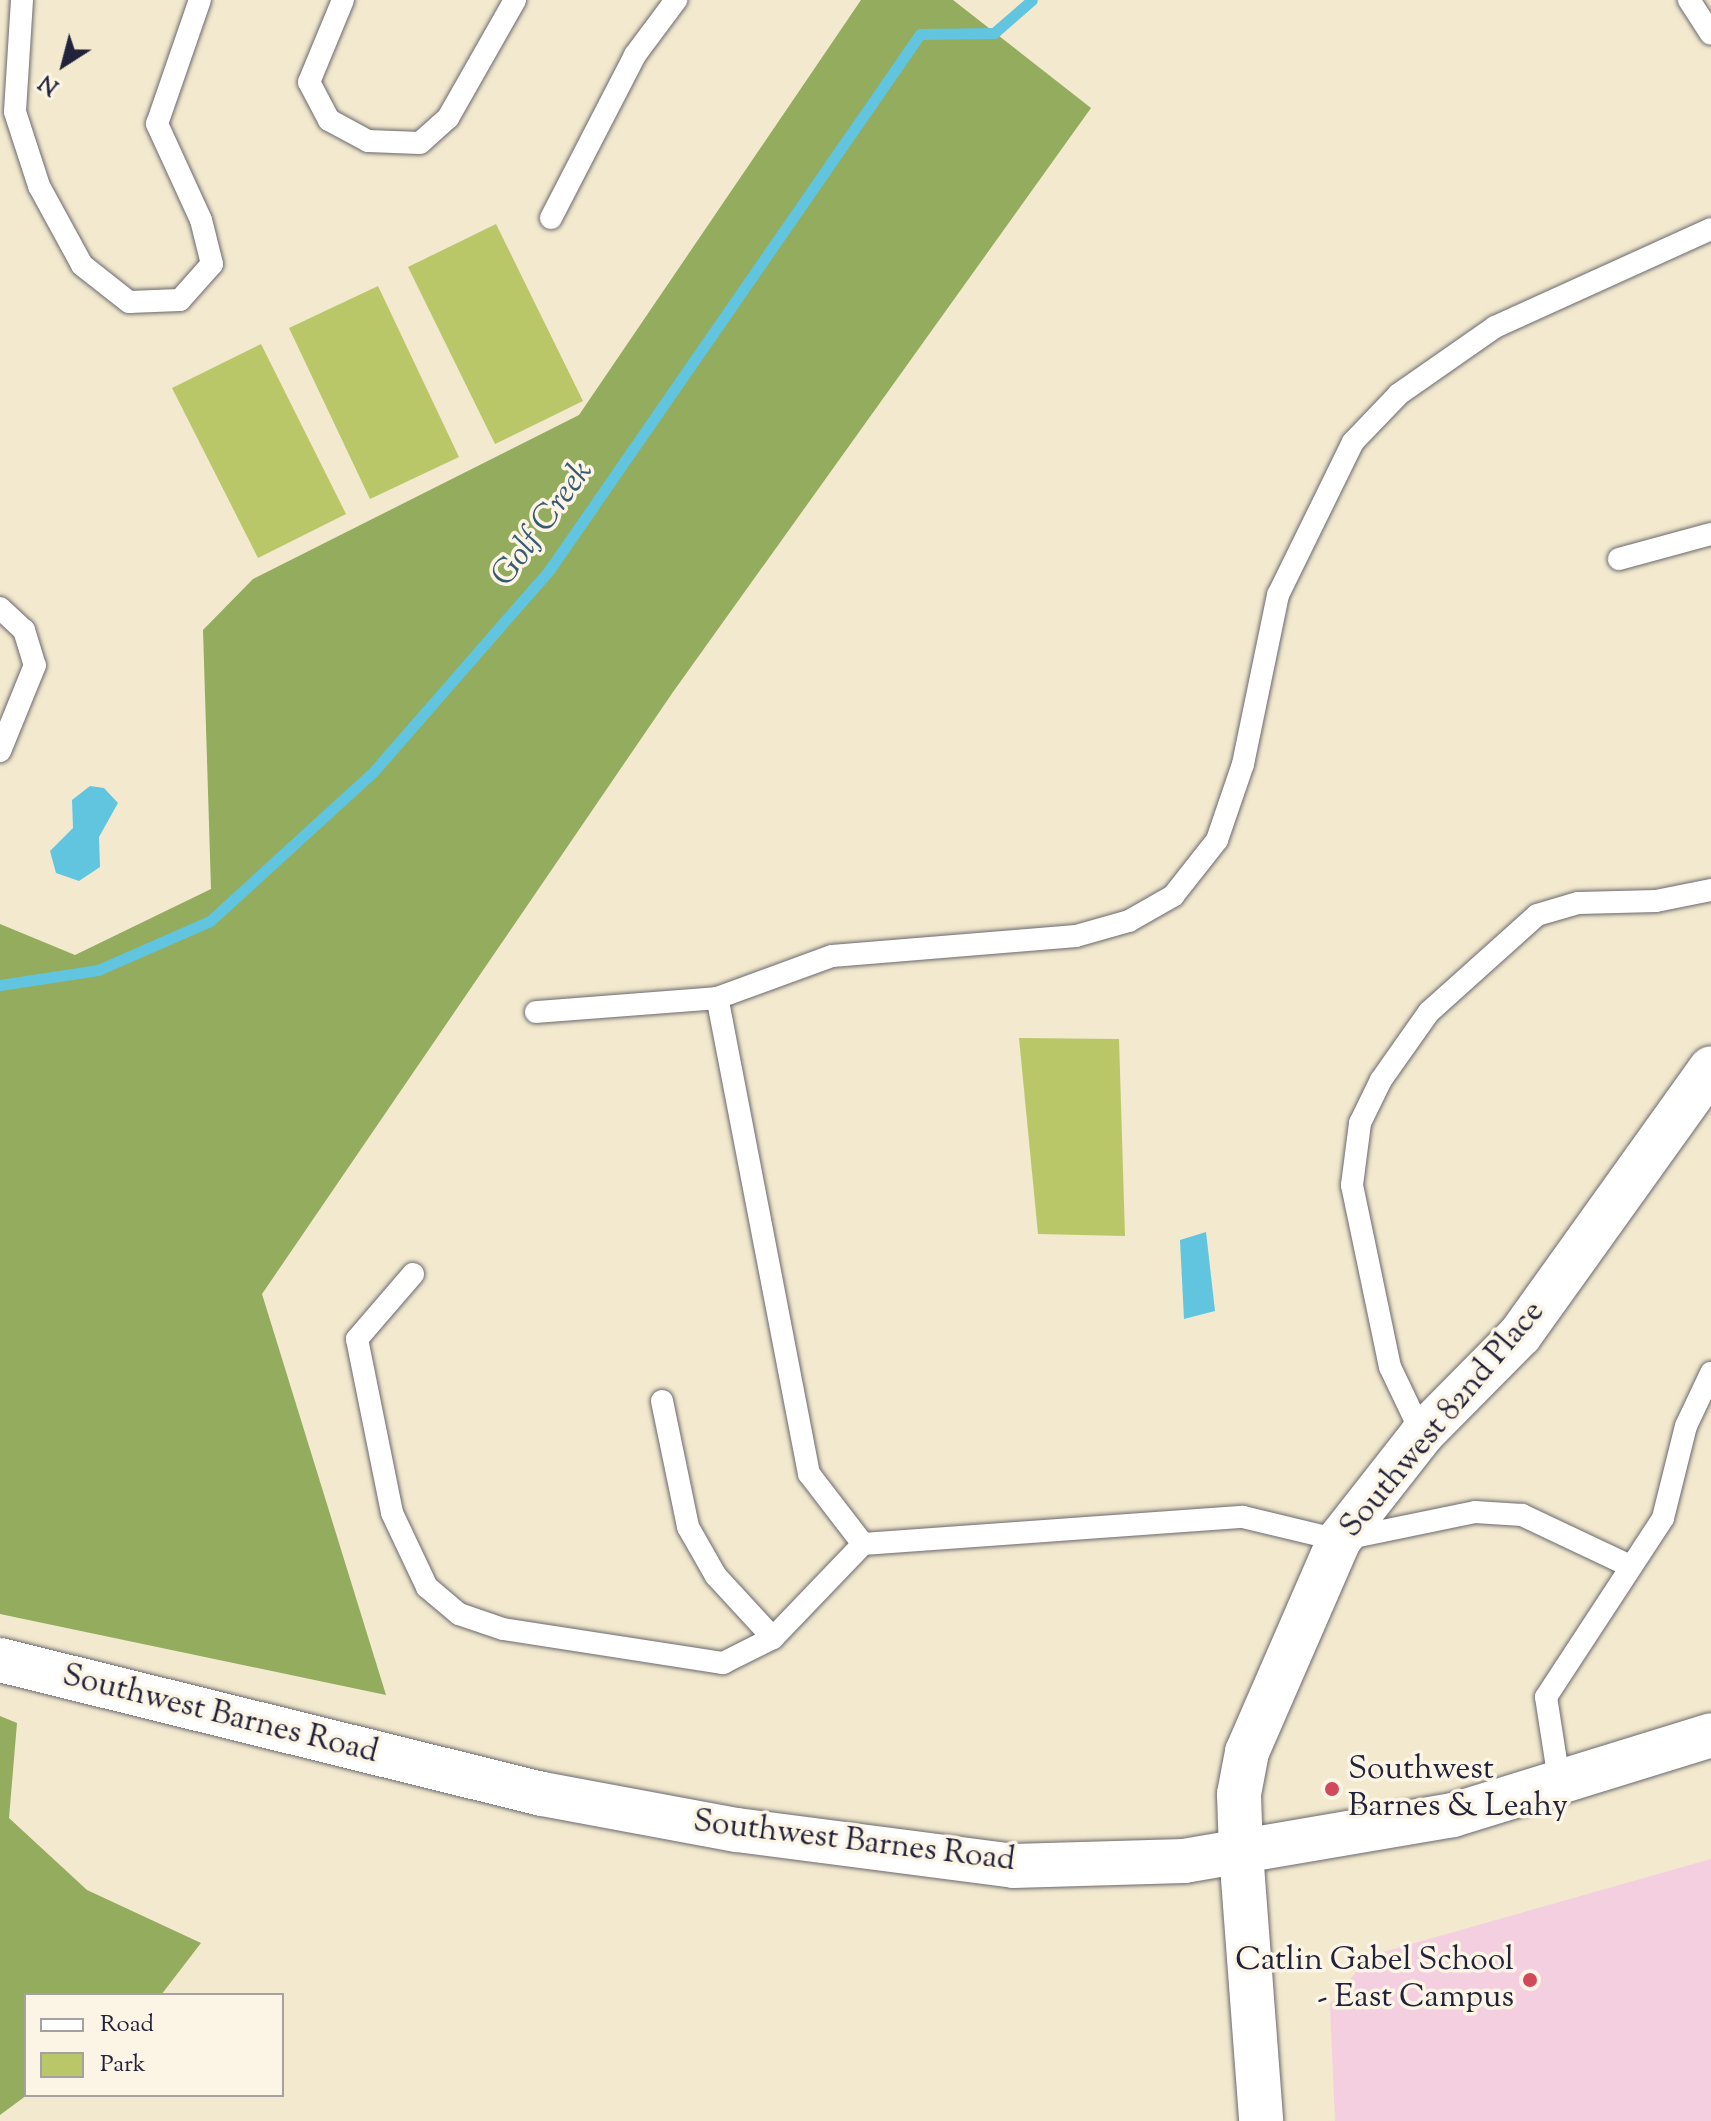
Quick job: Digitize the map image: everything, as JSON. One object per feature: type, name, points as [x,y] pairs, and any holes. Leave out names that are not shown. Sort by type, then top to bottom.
[{"type":"main road","name":"Southwest 82nd Place","points":[[1261,2121],[1241,1852],[1239,1794],[1247,1752],[1339,1540],[1422,1434],[1520,1335],[1711,1068]]},
{"type":"main road","name":"Southwest Barnes Road","points":[[0,1660],[453,1774],[737,1830],[1013,1866],[1184,1861],[1453,1815],[1711,1735]]},
{"type":"lane","points":[[22,0],[15,112],[39,186],[82,265],[129,302],[180,300],[212,264],[201,220],[157,124],[200,0]]},
{"type":"lane","points":[[343,0],[309,82],[329,120],[368,141],[420,143],[448,118],[515,0]]},
{"type":"lane","points":[[551,218],[635,55],[676,0]]},
{"type":"lane","points":[[1689,0],[1711,34]]},
{"type":"lane","points":[[536,1012],[717,998],[832,956],[1076,936],[1129,921],[1173,896],[1217,840],[1243,764],[1278,595],[1353,442],[1399,394],[1495,327],[1711,229]]},
{"type":"lane","points":[[1619,559],[1711,534]]},
{"type":"lane","points":[[0,608],[24,630],[35,665],[0,751]]},
{"type":"lane","points":[[1422,1434],[1390,1367],[1352,1185],[1360,1123],[1381,1080],[1429,1012],[1537,915],[1578,903],[1656,901],[1711,890]]},
{"type":"lane","points":[[717,998],[809,1474],[863,1544]]},
{"type":"lane","points":[[413,1274],[357,1339],[392,1513],[427,1587],[459,1614],[503,1629],[723,1663],[773,1638],[863,1544],[1243,1517],[1339,1540],[1475,1512],[1522,1515],[1630,1566]]},
{"type":"lane","points":[[1559,1780],[1546,1697],[1663,1518],[1686,1426],[1711,1373]]},
{"type":"lane","points":[[662,1401],[688,1527],[716,1576],[773,1638]]},
{"type":"shaded area","name":"Catlin Gabel School - East Campus","points":[[1711,1859],[1711,2121],[1335,2121],[1330,2004],[1369,1956]]},
{"type":"green space","points":[[861,0],[953,0],[1091,108],[673,692],[262,1294],[386,1695],[0,1614],[0,924],[75,955],[211,889],[203,630],[253,579],[579,415]]},
{"type":"green space","points":[[496,224],[583,401],[495,444],[408,267]]},
{"type":"green space","points":[[378,286],[459,457],[370,499],[289,328]]},
{"type":"green space","points":[[261,344],[346,514],[258,558],[172,388]]},
{"type":"green space","points":[[1019,1038],[1119,1039],[1125,1236],[1038,1234]]},
{"type":"green space","points":[[0,1716],[17,1723],[9,1818],[87,1890],[201,1943],[163,1993],[24,1993],[24,2097],[0,2115]]},
{"type":"water","points":[[90,786],[104,788],[118,803],[99,837],[100,867],[79,881],[56,873],[50,851],[73,828],[72,800]]},
{"type":"water","points":[[1206,1232],[1215,1311],[1184,1319],[1180,1240]]},
{"type":"waterway","name":"Golf Creek","points":[[0,985],[98,970],[210,921],[374,771],[550,569],[920,34],[994,33],[1032,0]]},
{"type":"place","name":"Southwest Barnes & Leahy","points":[[1332,1789]]},
{"type":"place","name":"Catlin Gabel School - East Campus","points":[[1530,1980]]}]
